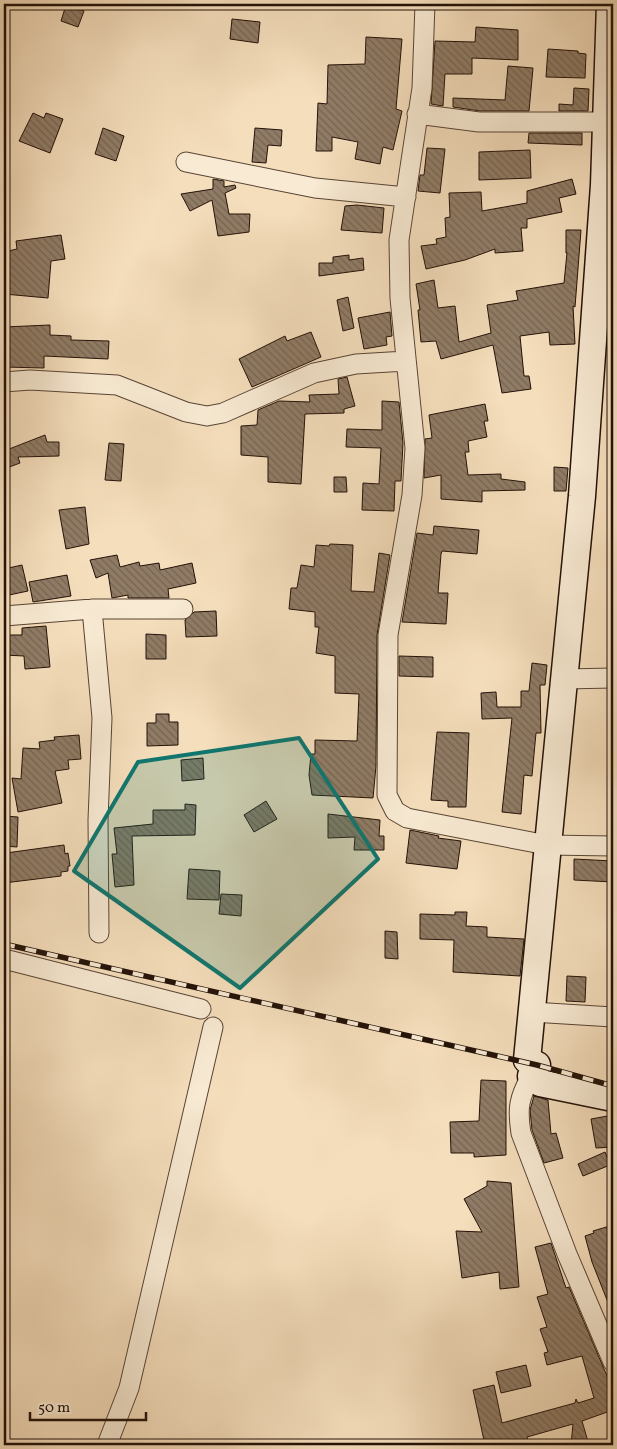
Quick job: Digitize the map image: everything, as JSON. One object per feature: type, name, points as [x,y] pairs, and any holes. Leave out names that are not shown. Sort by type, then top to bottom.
[{"type":"street","points":[[425,4],[422,88],[399,240],[400,298],[416,448],[412,495],[388,636],[386,795],[395,811],[407,818],[547,845],[613,846]]},
{"type":"street","points":[[610,16],[606,122],[609,185],[582,496],[527,1060],[537,1065],[520,1096],[518,1115],[521,1133],[567,1254],[613,1362]]},
{"type":"street","points":[[417,114],[479,122],[606,122]]},
{"type":"street","points":[[186,162],[315,188],[406,197]]},
{"type":"street","points":[[4,382],[30,380],[117,385],[186,412],[207,416],[223,413],[314,373],[356,364],[406,361]]},
{"type":"street","points":[[92,609],[102,718],[98,820],[100,933]]},
{"type":"street","points":[[4,615],[92,609],[183,609]]},
{"type":"street","points":[[564,679],[613,678]]},
{"type":"street","points":[[4,959],[201,1009]]},
{"type":"street","points":[[532,1012],[613,1017]]},
{"type":"street","points":[[107,1445],[129,1388],[213,1027]]},
{"type":"street","points":[[531,1076],[540,1083],[613,1098]]},
{"type":"highlighted area","points":[[299,738],[378,859],[240,988],[74,871],[138,762]]},
{"type":"building","points":[[66,5],[84,11],[78,27],[61,21]]},
{"type":"building","points":[[232,19],[260,22],[258,43],[230,39]]},
{"type":"building","points":[[476,27],[518,30],[518,60],[472,58],[472,74],[445,74],[443,106],[431,104],[435,41],[475,42]]},
{"type":"building","points":[[366,37],[402,39],[396,109],[402,111],[393,150],[383,147],[380,164],[355,159],[358,142],[332,137],[332,151],[316,151],[318,103],[327,104],[328,65],[365,64]]},
{"type":"building","points":[[548,49],[578,51],[578,53],[586,54],[585,78],[546,77]]},
{"type":"building","points":[[508,66],[533,68],[529,111],[480,111],[453,107],[453,98],[505,100]]},
{"type":"building","points":[[574,88],[589,89],[588,111],[559,111],[559,104],[573,105]]},
{"type":"building","points":[[33,113],[44,118],[46,113],[63,119],[50,153],[19,141]]},
{"type":"building","points":[[103,128],[124,136],[116,161],[95,154]]},
{"type":"building","points":[[255,128],[282,130],[281,146],[268,145],[266,163],[252,162]]},
{"type":"building","points":[[529,133],[582,133],[582,145],[528,143]]},
{"type":"building","points":[[427,148],[445,149],[440,193],[418,191],[420,175],[424,175]]},
{"type":"building","points":[[530,150],[531,178],[479,180],[479,152]]},
{"type":"building","points":[[213,179],[224,181],[224,187],[235,185],[236,188],[225,193],[229,214],[250,214],[249,232],[218,236],[212,200],[190,211],[181,194],[213,189]]},
{"type":"building","points":[[572,179],[576,194],[559,198],[562,212],[527,219],[527,228],[521,228],[523,251],[495,253],[495,249],[465,260],[426,269],[421,246],[437,244],[436,239],[446,237],[445,218],[450,217],[449,193],[481,192],[482,211],[527,203],[527,191]]},
{"type":"building","points":[[357,205],[384,208],[382,233],[341,230],[345,206]]},
{"type":"building","points":[[566,230],[581,230],[575,307],[573,306],[575,344],[550,345],[549,332],[520,336],[524,376],[529,376],[531,389],[502,393],[493,345],[441,359],[436,341],[421,342],[418,310],[420,310],[416,284],[434,280],[438,308],[455,306],[459,342],[491,333],[487,305],[518,300],[516,291],[564,283],[567,253]]},
{"type":"building","points":[[61,235],[65,259],[51,261],[48,298],[4,294],[4,252],[17,249],[16,241]]},
{"type":"building","points":[[349,255],[349,260],[363,258],[364,270],[319,276],[319,263],[333,263],[333,257]]},
{"type":"building","points":[[348,297],[354,328],[343,331],[337,300]]},
{"type":"building","points":[[390,312],[392,336],[386,337],[387,345],[364,349],[358,318]]},
{"type":"building","points":[[50,325],[50,335],[71,336],[71,340],[109,341],[108,359],[44,356],[44,368],[4,367],[4,327]]},
{"type":"building","points":[[311,332],[321,357],[252,387],[239,359],[285,336],[287,341]]},
{"type":"building","points":[[347,377],[355,406],[344,409],[344,413],[305,414],[301,484],[268,482],[268,457],[241,455],[241,426],[257,425],[258,410],[279,401],[310,402],[309,395],[339,394],[338,379]]},
{"type":"building","points":[[382,401],[399,402],[403,443],[401,481],[395,481],[394,511],[362,510],[363,483],[379,484],[381,448],[346,447],[347,429],[382,430]]},
{"type":"building","points":[[485,404],[488,421],[484,421],[487,437],[468,441],[469,452],[465,452],[468,475],[501,474],[501,479],[525,482],[525,490],[482,491],[482,502],[441,499],[441,475],[424,478],[425,439],[432,438],[429,415]]},
{"type":"building","points":[[45,435],[47,442],[59,442],[59,456],[18,457],[20,463],[4,469],[4,451]]},
{"type":"building","points":[[109,443],[124,444],[121,481],[105,480]]},
{"type":"building","points":[[554,467],[568,468],[566,491],[554,491]]},
{"type":"building","points":[[334,477],[346,477],[347,492],[334,492]]},
{"type":"building","points":[[85,507],[89,544],[66,549],[59,510]]},
{"type":"building","points":[[434,526],[479,530],[477,554],[442,551],[438,593],[448,593],[446,624],[402,622],[417,533],[433,535]]},
{"type":"building","points":[[330,544],[353,545],[351,591],[374,592],[379,553],[390,555],[377,635],[376,766],[373,798],[312,795],[309,775],[311,754],[315,754],[315,740],[357,741],[359,694],[335,693],[335,656],[316,653],[319,627],[315,627],[315,612],[289,609],[291,588],[297,588],[301,565],[314,567],[316,545],[329,546]]},
{"type":"building","points":[[117,555],[120,567],[139,562],[140,566],[159,563],[160,570],[192,563],[196,583],[168,589],[169,598],[128,598],[128,595],[112,598],[108,573],[96,578],[90,560]]},
{"type":"building","points":[[22,565],[28,591],[9,595],[4,569]]},
{"type":"building","points":[[67,575],[71,596],[33,602],[29,582]]},
{"type":"building","points":[[216,611],[217,636],[186,637],[185,620],[194,612]]},
{"type":"building","points":[[46,626],[50,667],[25,669],[24,656],[4,655],[4,635],[22,635],[22,628]]},
{"type":"building","points":[[146,634],[166,635],[166,659],[146,659]]},
{"type":"building","points":[[399,656],[433,657],[433,677],[399,676]]},
{"type":"building","points":[[532,663],[547,665],[545,685],[540,685],[541,733],[536,733],[532,776],[524,775],[521,814],[502,812],[512,718],[482,719],[481,693],[496,692],[497,707],[521,707],[521,691],[529,691]]},
{"type":"building","points":[[156,714],[169,714],[169,722],[178,722],[178,745],[147,746],[147,723],[156,723]]},
{"type":"building","points":[[437,732],[469,733],[466,807],[448,807],[448,801],[431,800]]},
{"type":"building","points":[[79,735],[81,759],[68,760],[69,769],[55,771],[62,803],[18,812],[12,778],[21,779],[23,748],[40,749],[39,742],[55,740],[54,737]]},
{"type":"building","points":[[203,758],[204,779],[182,781],[181,760]]},
{"type":"building","points":[[266,801],[277,819],[254,832],[244,815]]},
{"type":"building","points":[[185,804],[196,805],[195,835],[132,836],[134,885],[115,887],[112,854],[117,854],[114,828],[153,824],[153,810],[185,810]]},
{"type":"building","points":[[328,814],[380,820],[379,836],[384,836],[384,850],[354,850],[355,837],[328,838]]},
{"type":"building","points":[[4,816],[18,817],[17,847],[4,846]]},
{"type":"building","points":[[410,830],[439,836],[438,838],[461,841],[457,869],[406,863]]},
{"type":"building","points":[[64,845],[65,854],[68,853],[70,866],[68,866],[68,871],[61,872],[61,876],[4,883],[6,853]]},
{"type":"building","points":[[574,859],[613,861],[613,882],[574,880]]},
{"type":"building","points":[[189,869],[220,871],[219,900],[187,899]]},
{"type":"building","points":[[221,894],[242,895],[241,916],[219,914]]},
{"type":"building","points":[[455,912],[467,912],[466,926],[487,927],[487,937],[524,939],[520,976],[453,972],[454,940],[420,939],[420,914],[455,915]]},
{"type":"building","points":[[385,931],[397,932],[398,959],[385,958]]},
{"type":"building","points":[[567,976],[586,977],[585,1002],[566,1001]]},
{"type":"building","points":[[481,1080],[506,1081],[506,1155],[474,1157],[474,1153],[451,1153],[450,1122],[479,1121]]},
{"type":"building","points":[[534,1096],[548,1100],[551,1134],[556,1133],[563,1158],[544,1163],[532,1130],[530,1110]]},
{"type":"building","points":[[613,1115],[613,1147],[596,1148],[591,1119]]},
{"type":"building","points":[[605,1152],[610,1165],[583,1176],[578,1164]]},
{"type":"building","points":[[487,1181],[511,1183],[519,1287],[500,1289],[499,1272],[462,1278],[456,1231],[482,1232],[464,1199],[487,1186]]},
{"type":"building","points":[[613,1225],[613,1315],[592,1262],[585,1236],[594,1233],[593,1231]]},
{"type":"building","points":[[551,1243],[566,1288],[569,1287],[613,1390],[613,1410],[582,1421],[589,1445],[571,1445],[573,1424],[527,1437],[529,1445],[485,1445],[473,1390],[494,1385],[502,1423],[575,1403],[576,1399],[578,1403],[594,1398],[582,1356],[547,1365],[544,1353],[548,1352],[540,1329],[547,1327],[537,1297],[548,1294],[535,1247]]},
{"type":"building","points":[[526,1365],[531,1386],[501,1393],[496,1372]]},
{"type":"railway","points":[[4,944],[537,1065],[613,1086]]}]
